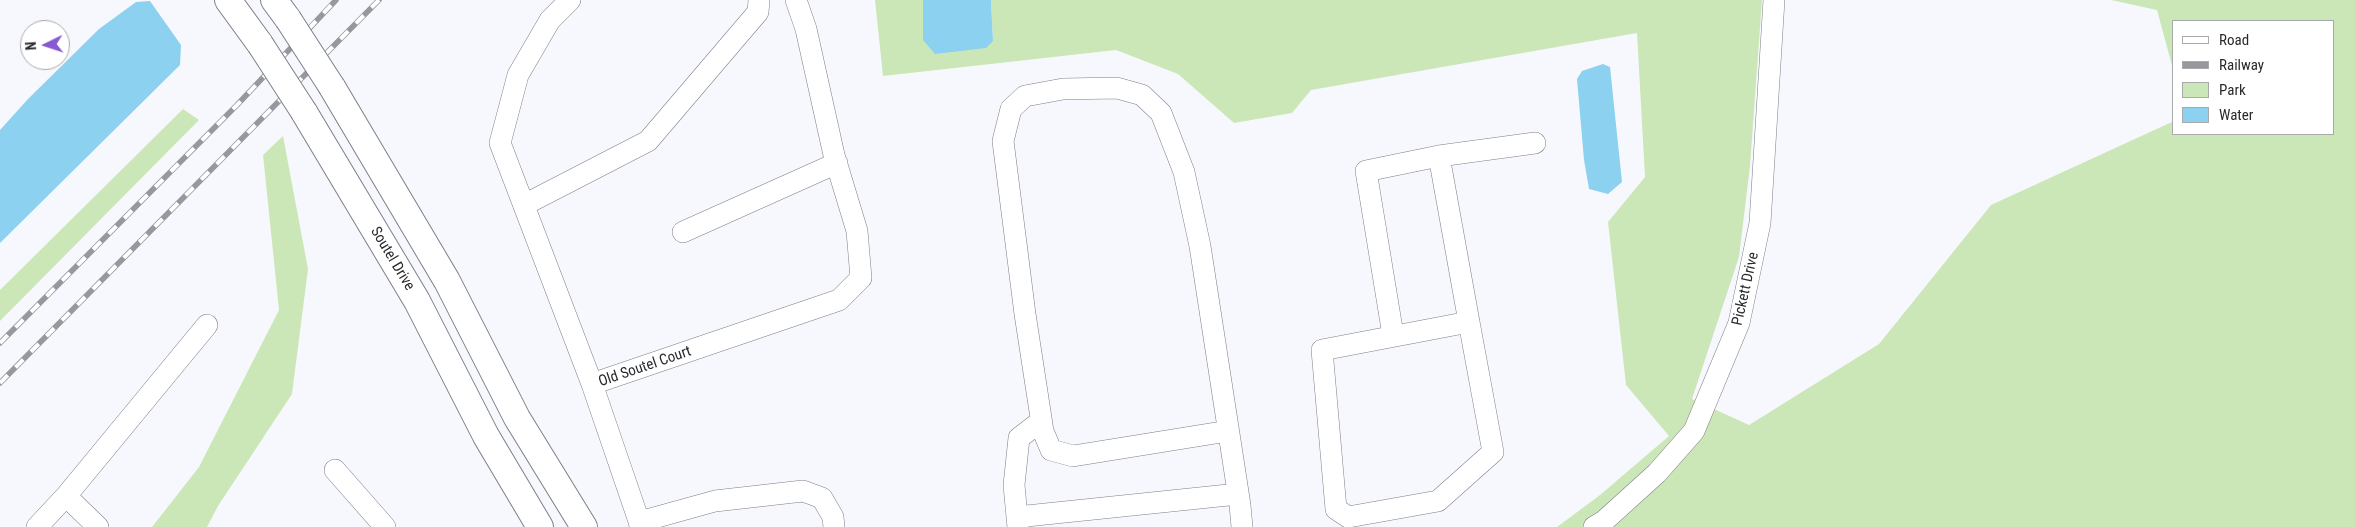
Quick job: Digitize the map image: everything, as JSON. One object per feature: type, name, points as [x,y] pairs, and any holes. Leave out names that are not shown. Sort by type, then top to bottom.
[{"type":"main road","name":"Soutel Drive","points":[[228,0],[260,44],[304,112],[417,301],[486,436],[540,527]]},
{"type":"main road","points":[[281,10],[332,87],[447,281],[517,418],[584,527]]},
{"type":"street","points":[[570,0],[550,20],[518,75],[500,143],[592,384]]},
{"type":"street","points":[[524,205],[648,141],[758,12],[759,0]]},
{"type":"street","points":[[683,232],[837,163],[806,29],[796,0]]},
{"type":"street","name":"Pickett Drive","points":[[1594,527],[1604,521],[1657,473],[1694,431],[1739,323],[1760,223],[1774,0]]},
{"type":"street","points":[[1228,431],[1073,456],[1051,450],[1041,421],[1003,141],[1011,109],[1025,96],[1063,89],[1117,88],[1142,95],[1161,113],[1184,172],[1200,246],[1238,494],[1242,527]]},
{"type":"street","points":[[1393,335],[1366,170],[1439,156],[1535,143]]},
{"type":"street","points":[[1439,156],[1493,452],[1438,501],[1348,522],[1336,509],[1322,350],[1469,322]]},
{"type":"street","name":"Old Soutel Court","points":[[640,524],[592,384],[839,300],[861,278],[858,231],[837,163]]},
{"type":"street","points":[[37,527],[66,496],[207,325]]},
{"type":"street","points":[[1041,421],[1019,438],[1014,485],[1017,522],[1238,494]]},
{"type":"street","points":[[335,470],[385,527]]},
{"type":"street","points":[[640,524],[715,501],[803,491],[822,498],[833,517],[834,527]]},
{"type":"street","points":[[66,496],[98,527]]},
{"type":"green space","points":[[875,0],[923,0],[923,40],[993,41],[991,0],[1762,0],[1750,166],[1739,257],[1692,399],[1749,425],[1879,344],[1991,205],[2172,122],[2172,135],[2335,135],[2335,20],[2172,20],[2172,66],[2157,10],[2111,0],[2355,0],[2355,527],[1557,527],[1600,495],[1669,436],[1626,385],[1608,222],[1645,177],[1637,33],[1311,90],[1292,113],[1234,123],[1178,74],[1116,50],[883,76]]},
{"type":"green space","points":[[183,109],[199,120],[0,321],[0,290]]},
{"type":"green space","points":[[283,136],[308,269],[292,394],[218,506],[207,527],[152,527],[199,467],[279,310],[263,155]]},
{"type":"water","points":[[923,0],[991,0],[993,41],[986,48],[935,54],[923,40]]},
{"type":"water","points":[[150,1],[181,45],[180,65],[0,243],[0,130],[57,70],[70,70],[70,58],[99,29],[136,2]]},
{"type":"water","points":[[1603,64],[1610,67],[1622,182],[1608,194],[1589,189],[1584,160],[1577,79],[1582,71]]},
{"type":"railway","points":[[0,343],[237,105],[336,0]]},
{"type":"railway","points":[[0,383],[379,0]]}]
